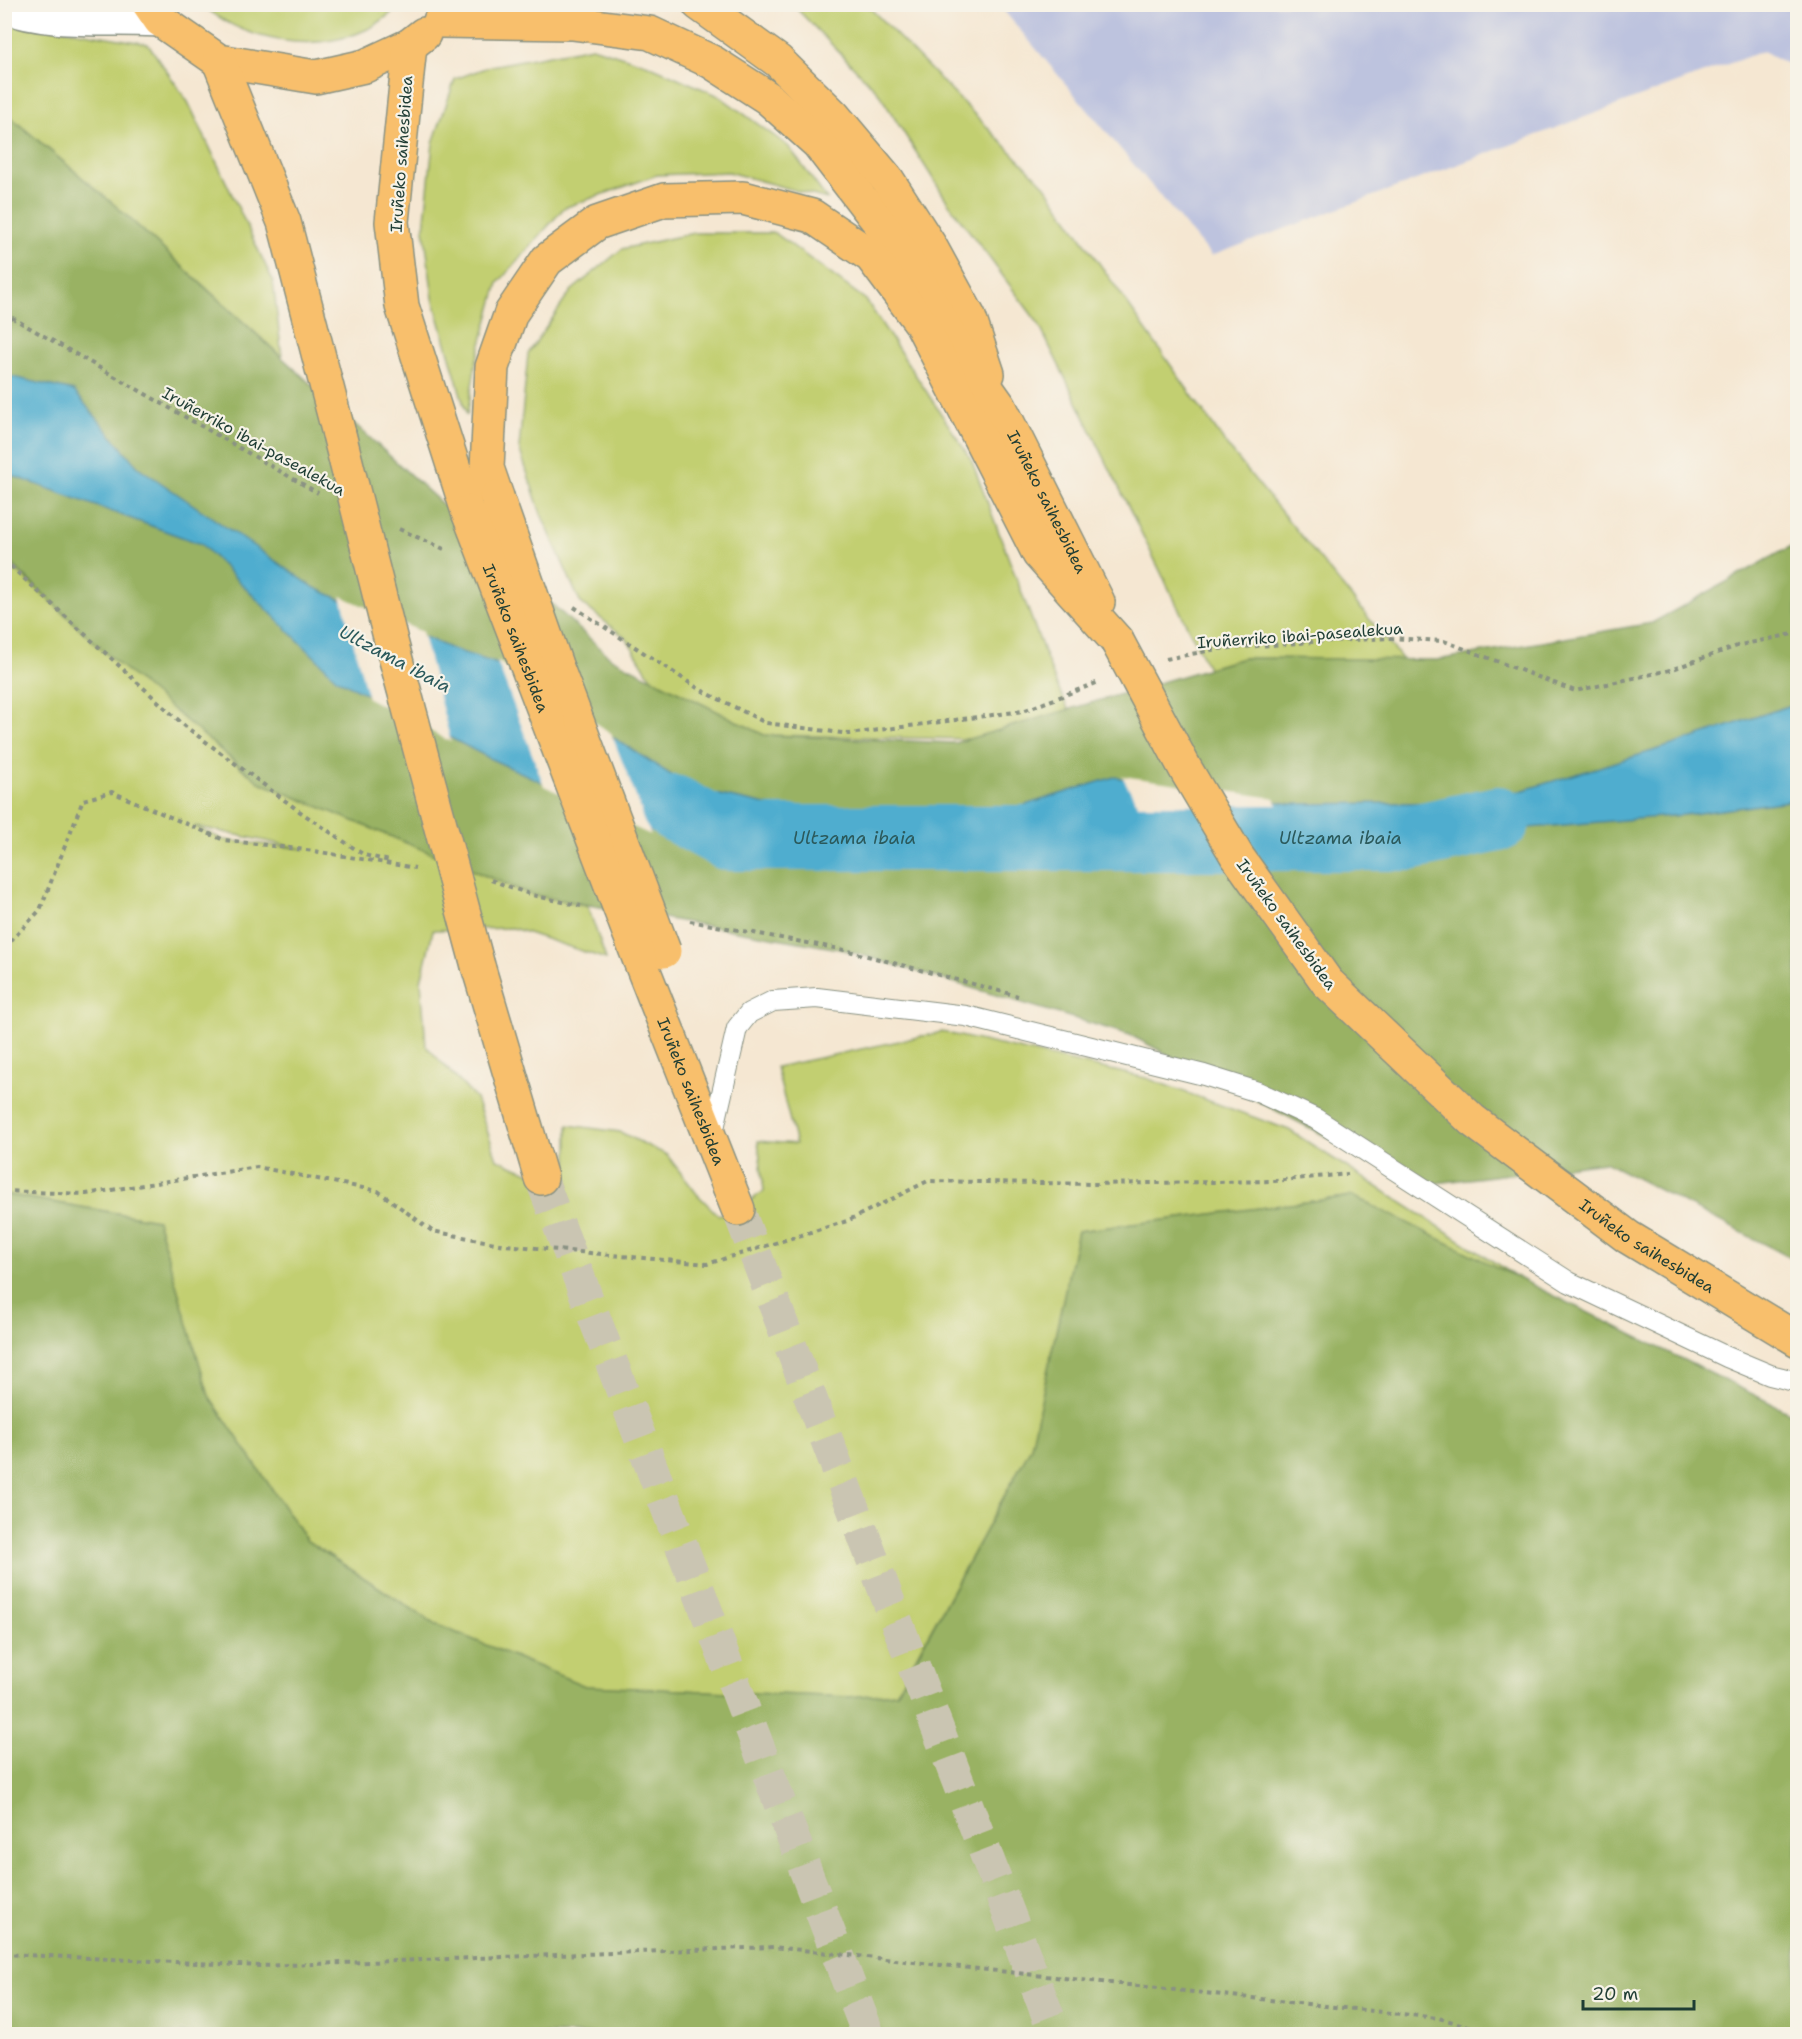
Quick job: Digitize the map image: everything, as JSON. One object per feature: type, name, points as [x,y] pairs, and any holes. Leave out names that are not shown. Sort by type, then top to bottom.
[{"type":"highway","name":"Iruñeko saihesbidea","points":[[699,4],[778,61],[834,116],[887,179],[930,246],[969,317],[1000,407],[1117,641],[1186,770],[1237,856],[1327,982],[1472,1120],[1628,1237],[1797,1340]]},
{"type":"highway","points":[[154,12],[219,61],[316,77],[365,66],[410,45],[446,13]]},
{"type":"highway","name":"Iruñeko saihesbidea","points":[[446,13],[572,23],[650,33],[712,62],[768,98],[818,143],[901,251],[951,338],[1000,407]]},
{"type":"highway","name":"Iruñeko saihesbidea","points":[[410,45],[392,222],[402,306],[468,512],[652,956],[675,1047],[738,1209]]},
{"type":"highway","points":[[219,61],[284,222],[392,645],[478,966],[542,1179]]},
{"type":"highway","points":[[652,956],[488,468],[492,367],[511,313],[547,260],[597,224],[664,200],[743,198],[812,216],[871,256],[921,323],[1040,554],[1117,641]]},
{"type":"street","points":[[12,6],[52,18],[114,17],[154,12]]},
{"type":"lane","points":[[711,1143],[737,1028],[749,1013],[773,1001],[817,998],[966,1016],[1204,1076],[1258,1092],[1325,1125],[1569,1282],[1727,1357],[1770,1375],[1797,1382]]},
{"type":"path","name":"Iruñerriko ibai-pasealekua","points":[[4,313],[321,495]]},
{"type":"path","points":[[395,528],[448,551]]},
{"type":"path","points":[[4,560],[186,727],[247,773],[364,855],[413,868]]},
{"type":"path","points":[[564,603],[699,689],[766,723],[849,734],[1023,711],[1108,679]]},
{"type":"path","name":"Iruñerriko ibai-pasealekua","points":[[1161,660],[1216,649],[1300,643],[1390,638],[1444,640],[1575,691],[1670,670],[1740,645],[1797,633]]},
{"type":"path","points":[[4,948],[40,909],[83,800],[112,792],[224,840],[315,851],[424,869]]},
{"type":"path","points":[[489,880],[532,895],[588,907]]},
{"type":"path","points":[[679,920],[845,950],[1024,998]]},
{"type":"path","points":[[4,1954],[261,1966],[772,1947],[1438,2018],[1499,2034]]},
{"type":"shaded area","points":[[999,5],[1797,5],[1797,69],[1763,51],[1211,256]]},
{"type":"green space","points":[[202,5],[401,5],[372,27],[351,36],[328,41],[306,42],[283,41],[261,36],[220,18]]},
{"type":"green space","points":[[793,5],[867,5],[1045,186],[1228,447],[1403,660],[1243,658],[1208,668],[1038,323],[949,204],[878,92]]},
{"type":"green space","points":[[4,19],[148,44],[188,102],[273,281],[282,357],[117,207],[5,112]]},
{"type":"green space","points":[[592,47],[646,64],[719,96],[788,146],[827,199],[728,172],[657,175],[564,208],[498,283],[476,362],[467,416],[433,298],[424,229],[433,143],[455,79],[491,66]]},
{"type":"green space","points":[[4,112],[117,207],[611,658],[764,735],[955,743],[1243,658],[1437,660],[1652,623],[1797,543],[1797,1261],[1605,1162],[1420,1185],[1130,1035],[845,950],[532,895],[259,782],[103,651],[12,564],[5,561]]},
{"type":"green space","points":[[694,233],[775,233],[866,300],[971,459],[1057,686],[1069,710],[970,739],[764,735],[651,678],[627,639],[580,602],[541,514],[519,448],[528,354],[571,291],[622,249]]},
{"type":"green space","points":[[4,560],[247,773],[500,882],[588,907],[606,959],[513,928],[433,930],[421,981],[426,1046],[476,1099],[497,1159],[542,1178],[568,1162],[568,1125],[620,1132],[667,1155],[697,1194],[718,1215],[738,1209],[764,1191],[758,1141],[796,1144],[776,1067],[942,1032],[1146,1078],[1289,1130],[1525,1282],[1353,1196],[1078,1231],[1031,1447],[896,1693],[849,1697],[585,1686],[435,1624],[307,1541],[209,1396],[157,1220],[5,1194]],"holes":[[[194,826],[304,849],[224,840]]]},
{"type":"green space","points":[[4,1194],[157,1220],[209,1396],[307,1541],[435,1624],[585,1686],[849,1697],[897,1693],[1031,1447],[1078,1231],[1353,1196],[1797,1416],[1797,2034],[5,2034]]},
{"type":"water","points":[[4,375],[74,391],[138,467],[315,588],[452,649],[501,665],[693,789],[771,806],[1022,806],[1114,777],[1292,804],[1484,802],[1672,745],[1797,703],[1797,800],[1684,815],[1410,838],[756,838],[700,854],[491,759],[337,679],[201,544],[5,473]]},
{"type":"pier","points":[[341,596],[422,632],[451,742],[368,698]]},
{"type":"pier","points":[[497,661],[611,733],[651,835],[544,786]]},
{"type":"pier","points":[[1122,776],[1274,798],[1300,841],[1158,841]]},
{"type":"waterway","name":"Ultzama ibaia","points":[[674,808],[729,838],[1409,838],[1498,819]]},
{"type":"tunnel","points":[[541,1178],[868,2034]]},
{"type":"tunnel","points":[[738,1209],[1055,2034]]}]
